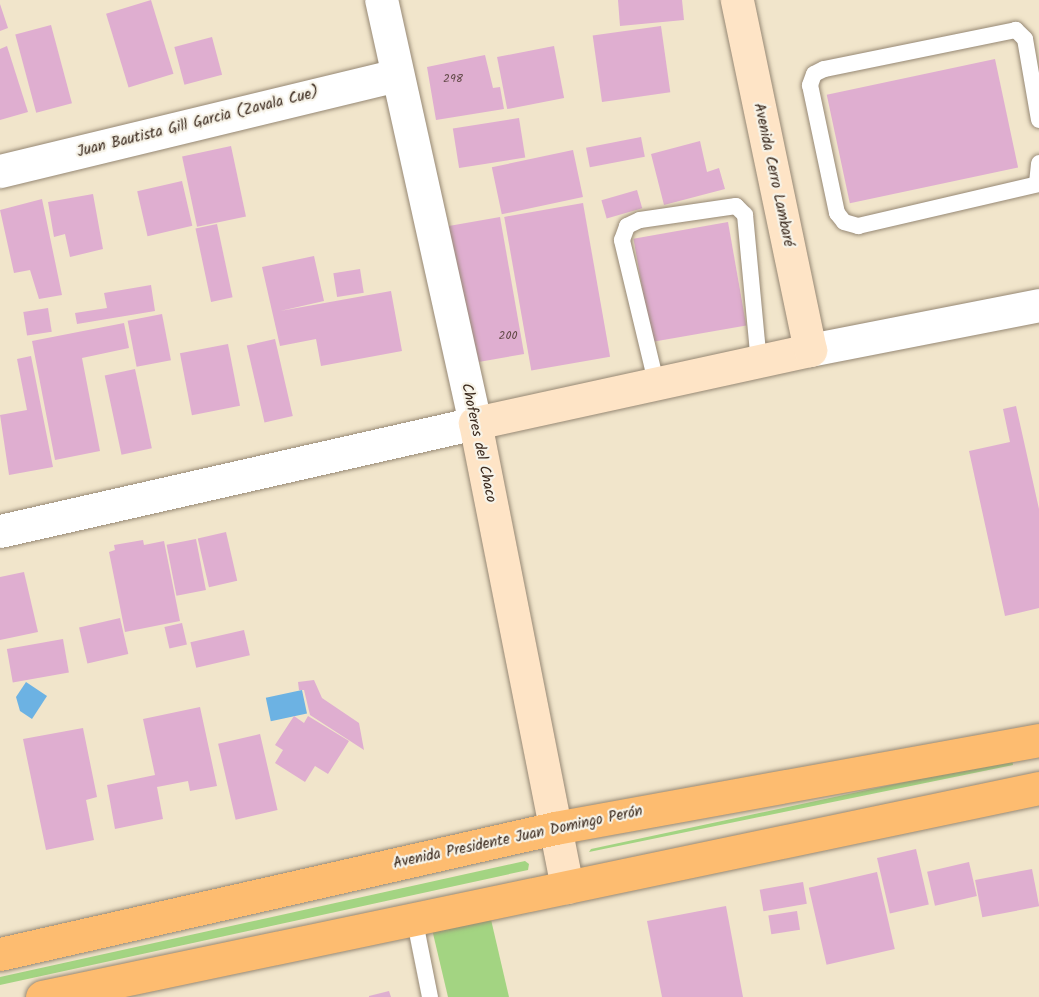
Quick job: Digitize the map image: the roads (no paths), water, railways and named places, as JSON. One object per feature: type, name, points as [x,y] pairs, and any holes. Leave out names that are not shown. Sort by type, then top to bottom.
[{"type":"main road","name":"Avenida Cerro Lambaré","points":[[737,0],[810,350]]},
{"type":"main road","points":[[475,423],[810,350]]},
{"type":"main road","name":"Choferes del Chaco","points":[[475,423],[567,887]]},
{"type":"main road","name":"Avenida Presidente Juan Domingo Perón","points":[[0,954],[555,828],[1039,740]]},
{"type":"main road","points":[[42,997],[414,917],[1039,788]]},
{"type":"street","name":"Choferes del Chaco","points":[[381,0],[475,423]]},
{"type":"street","name":"Juan Bautista Gill Garcia (Zavala Cue)","points":[[0,171],[397,75]]},
{"type":"street","points":[[810,350],[1039,304]]},
{"type":"street","points":[[0,531],[475,423]]},
{"type":"lane","points":[[1039,120],[1025,39],[1016,30],[824,69],[814,74],[810,85],[837,213],[844,222],[858,226],[1038,183],[1039,163]]},
{"type":"lane","points":[[656,382],[622,240],[627,226],[640,220],[736,206],[745,215],[759,362]]},
{"type":"lane","points":[[414,917],[430,997]]},
{"type":"water","points":[[26,682],[47,696],[32,719],[20,711],[16,697]]},
{"type":"water","points":[[302,690],[307,713],[271,721],[266,698]]}]
